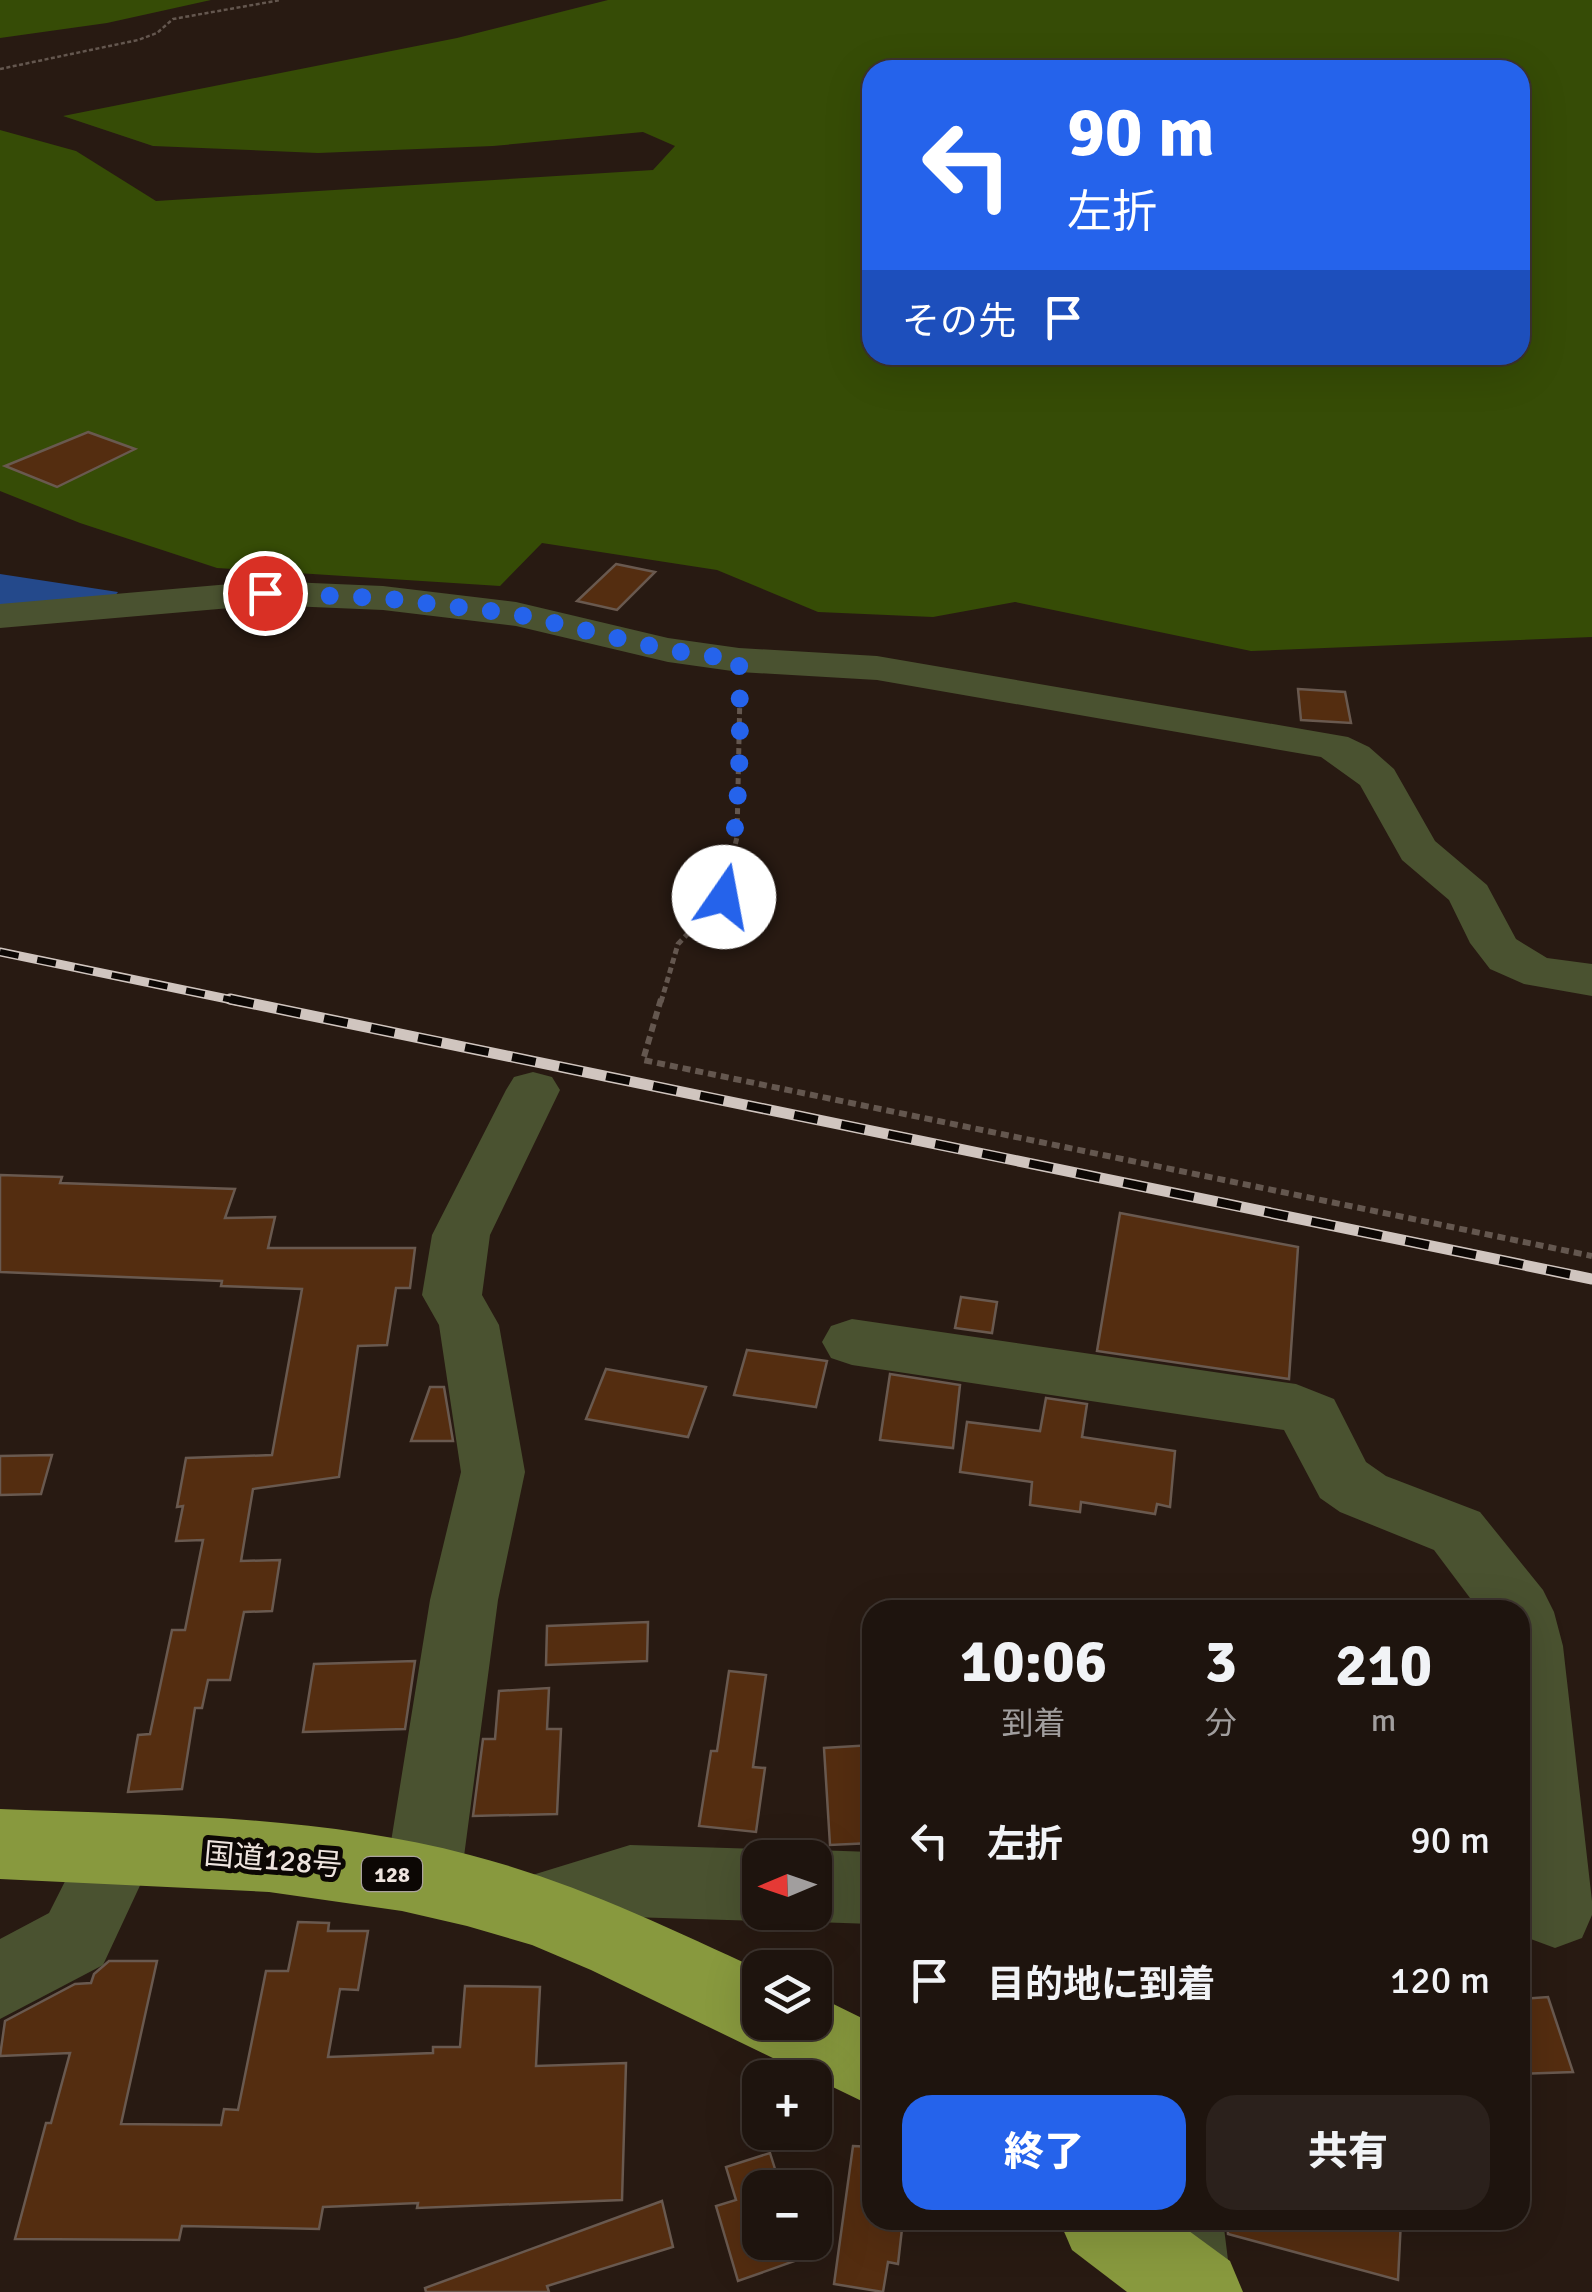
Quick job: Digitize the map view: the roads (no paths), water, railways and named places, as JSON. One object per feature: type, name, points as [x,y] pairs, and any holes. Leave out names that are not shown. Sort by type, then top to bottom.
[{"type":"highway","name":"国道128号","points":[[0,1844],[292,1860],[423,1879],[533,1909],[742,2002]]},
{"type":"highway","points":[[821,2040],[862,2061]]},
{"type":"highway","points":[[1119,2230],[1188,2271]]},
{"type":"street","points":[[0,616],[265,593],[324,594],[516,614],[668,650],[739,660],[877,668],[1333,746],[1365,760],[1416,848],[1436,871],[1468,890],[1500,953],[1548,976],[1592,980]]},
{"type":"street","points":[[423,1879],[464,1600],[494,1472],[469,1325],[452,1295],[461,1235],[534,1090]]},
{"type":"street","points":[[852,1342],[1296,1408],[1312,1416],[1324,1450],[1343,1480],[1363,1494],[1457,1531],[1510,1600]]},
{"type":"street","points":[[1530,1665],[1556,1912]]},
{"type":"street","points":[[0,1981],[76,1939],[120,1849]]},
{"type":"street","points":[[533,1909],[630,1881],[742,1884]]},
{"type":"street","points":[[832,1887],[862,1888]]},
{"type":"water","points":[[0,574],[118,592],[111,601],[0,607]]},
{"type":"railway","points":[[0,952],[242,1002]]},
{"type":"railway","points":[[230,999],[1592,1279]]}]
